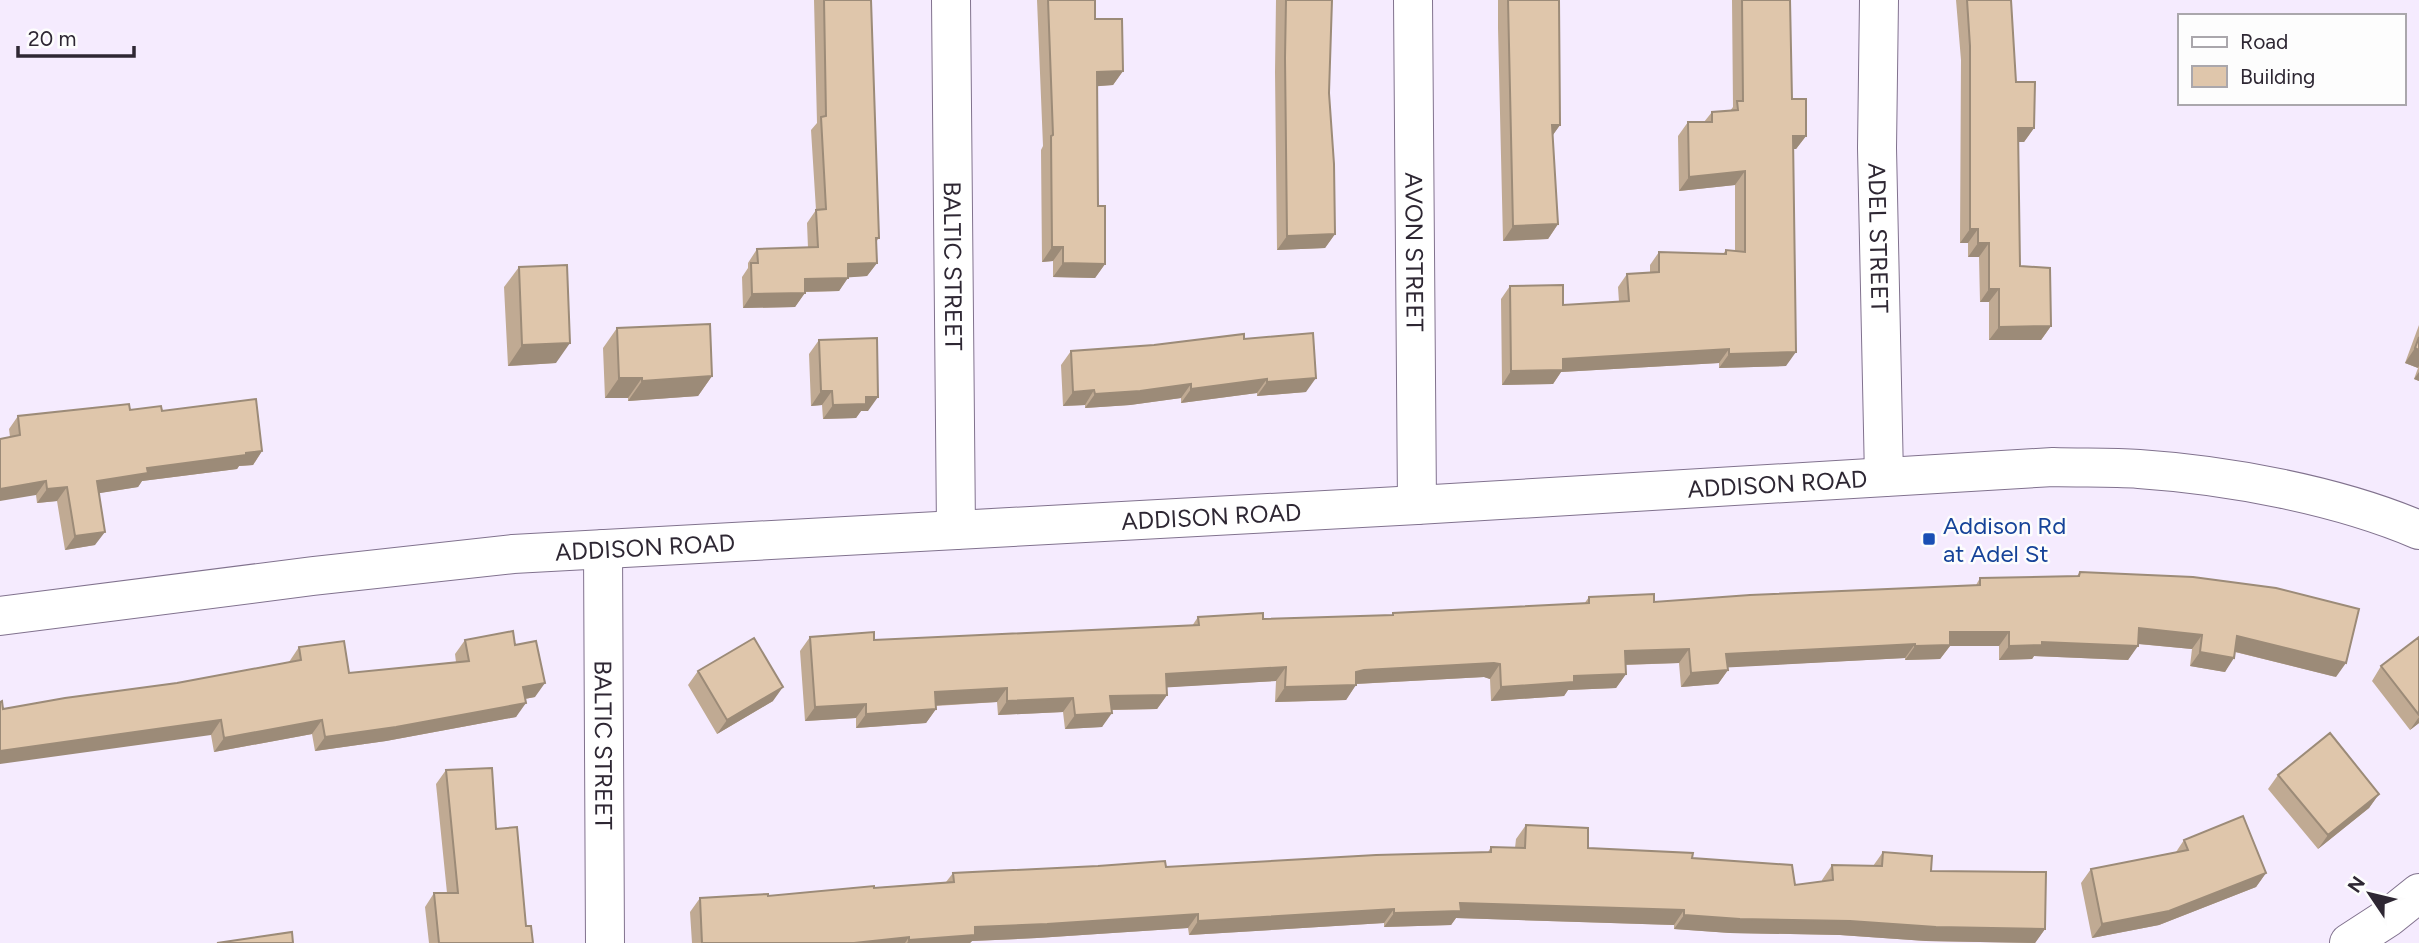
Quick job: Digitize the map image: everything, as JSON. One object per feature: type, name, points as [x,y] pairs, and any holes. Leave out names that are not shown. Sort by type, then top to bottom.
[{"type":"main road","name":"BALTIC STREET","points":[[951,0],[956,530]]},
{"type":"main road","name":"AVON STREET","points":[[1413,0],[1417,505]]},
{"type":"main road","name":"ADEL STREET","points":[[1879,0],[1877,148],[1884,477]]},
{"type":"main road","name":"ADDISON ROAD","points":[[0,616],[199,593],[313,576],[513,554],[2053,467],[2139,469],[2231,480],[2312,496],[2419,530]]},
{"type":"main road","name":"BALTIC STREET","points":[[603,549],[604,943]]},
{"type":"main road","points":[[2349,943],[2419,893]]},
{"type":"building","points":[[824,0],[871,0],[879,238],[876,238],[877,263],[848,264],[848,278],[805,279],[805,293],[752,294],[751,263],[758,263],[757,249],[818,247],[816,210],[826,209],[821,117],[826,116]]},
{"type":"building","points":[[1048,0],[1095,0],[1095,19],[1122,19],[1123,71],[1097,72],[1098,206],[1105,206],[1105,264],[1063,263],[1063,247],[1052,247],[1053,135]]},
{"type":"building","points":[[1286,0],[1332,0],[1329,93],[1335,234],[1287,236]]},
{"type":"building","points":[[1508,0],[1559,0],[1560,125],[1552,125],[1558,224],[1513,226]]},
{"type":"building","points":[[1742,0],[1790,0],[1792,99],[1806,99],[1806,136],[1793,136],[1796,352],[1729,354],[1729,349],[1563,359],[1563,370],[1511,371],[1510,286],[1563,285],[1563,305],[1629,301],[1627,274],[1659,272],[1659,252],[1745,252],[1745,171],[1689,177],[1688,122],[1712,122],[1712,112],[1738,110],[1737,101],[1743,101]]},
{"type":"building","points":[[1967,0],[2011,0],[2016,82],[2035,82],[2034,128],[2018,128],[2020,266],[2050,268],[2051,326],[1999,327],[1999,289],[1989,289],[1989,243],[1978,243],[1978,229],[1970,229],[1970,46]]},
{"type":"building","points":[[567,265],[570,343],[522,345],[519,267]]},
{"type":"building","points":[[710,324],[712,376],[642,381],[642,378],[619,378],[617,328]]},
{"type":"building","points":[[1313,333],[1316,378],[1267,382],[1267,379],[1191,389],[1191,384],[1140,391],[1095,394],[1094,390],[1073,392],[1071,351],[1154,345],[1244,334],[1244,339]]},
{"type":"building","points":[[877,338],[878,397],[866,397],[866,404],[833,405],[832,391],[821,391],[819,340]]},
{"type":"building","points":[[256,399],[262,451],[147,468],[148,473],[97,481],[105,532],[75,536],[67,487],[47,489],[46,481],[0,489],[0,439],[20,435],[18,416],[129,404],[130,410],[161,406],[162,411]]},
{"type":"building","points":[[2080,572],[2193,577],[2276,588],[2359,609],[2346,663],[2237,636],[2234,658],[2200,652],[2202,635],[2139,628],[2138,646],[2042,642],[2042,645],[2009,646],[2009,632],[1950,632],[1950,645],[1915,644],[1726,654],[1728,670],[1691,673],[1689,649],[1625,651],[1626,674],[1574,676],[1574,682],[1501,687],[1500,664],[1494,663],[1364,670],[1356,672],[1356,685],[1285,687],[1286,667],[1166,674],[1167,695],[1110,696],[1112,713],[1075,715],[1073,698],[1007,701],[1007,688],[935,692],[936,709],[866,714],[866,704],[815,707],[810,637],[874,632],[874,640],[1199,625],[1198,617],[1263,613],[1263,619],[1393,615],[1589,603],[1589,597],[1654,594],[1654,602],[1980,585],[1980,578],[2079,576]]},
{"type":"building","points":[[513,631],[515,645],[536,641],[545,683],[523,687],[526,703],[325,737],[322,720],[224,738],[221,720],[0,751],[2,701],[3,709],[177,683],[301,660],[299,647],[344,641],[349,673],[469,661],[465,640]]},
{"type":"building","points":[[2419,637],[2419,715],[2381,666]]},
{"type":"building","points":[[754,638],[783,687],[727,720],[698,671]]},
{"type":"building","points":[[2330,733],[2379,794],[2328,835],[2278,775]]},
{"type":"building","points":[[492,768],[496,829],[517,827],[526,926],[531,926],[533,943],[439,943],[434,893],[458,893],[446,770]]},
{"type":"building","points":[[2243,816],[2266,873],[2169,911],[2102,924],[2091,869],[2188,850],[2184,840]]},
{"type":"building","points":[[1526,825],[1588,828],[1588,848],[1693,853],[1692,858],[1792,865],[1795,885],[1833,880],[1832,865],[1882,866],[1883,852],[1932,856],[1931,871],[2046,872],[2045,929],[1740,919],[1684,915],[1684,910],[1460,903],[1461,911],[1394,913],[1394,909],[1198,921],[1198,914],[975,927],[975,935],[909,940],[909,937],[854,943],[702,943],[700,898],[768,896],[954,882],[953,873],[1165,861],[1166,867],[1376,855],[1491,852],[1491,847],[1525,848]]},
{"type":"building","points":[[292,932],[293,943],[217,943]]},
{"type":"place","name":"Addison Rd at Adel St","points":[[1929,539]]}]
